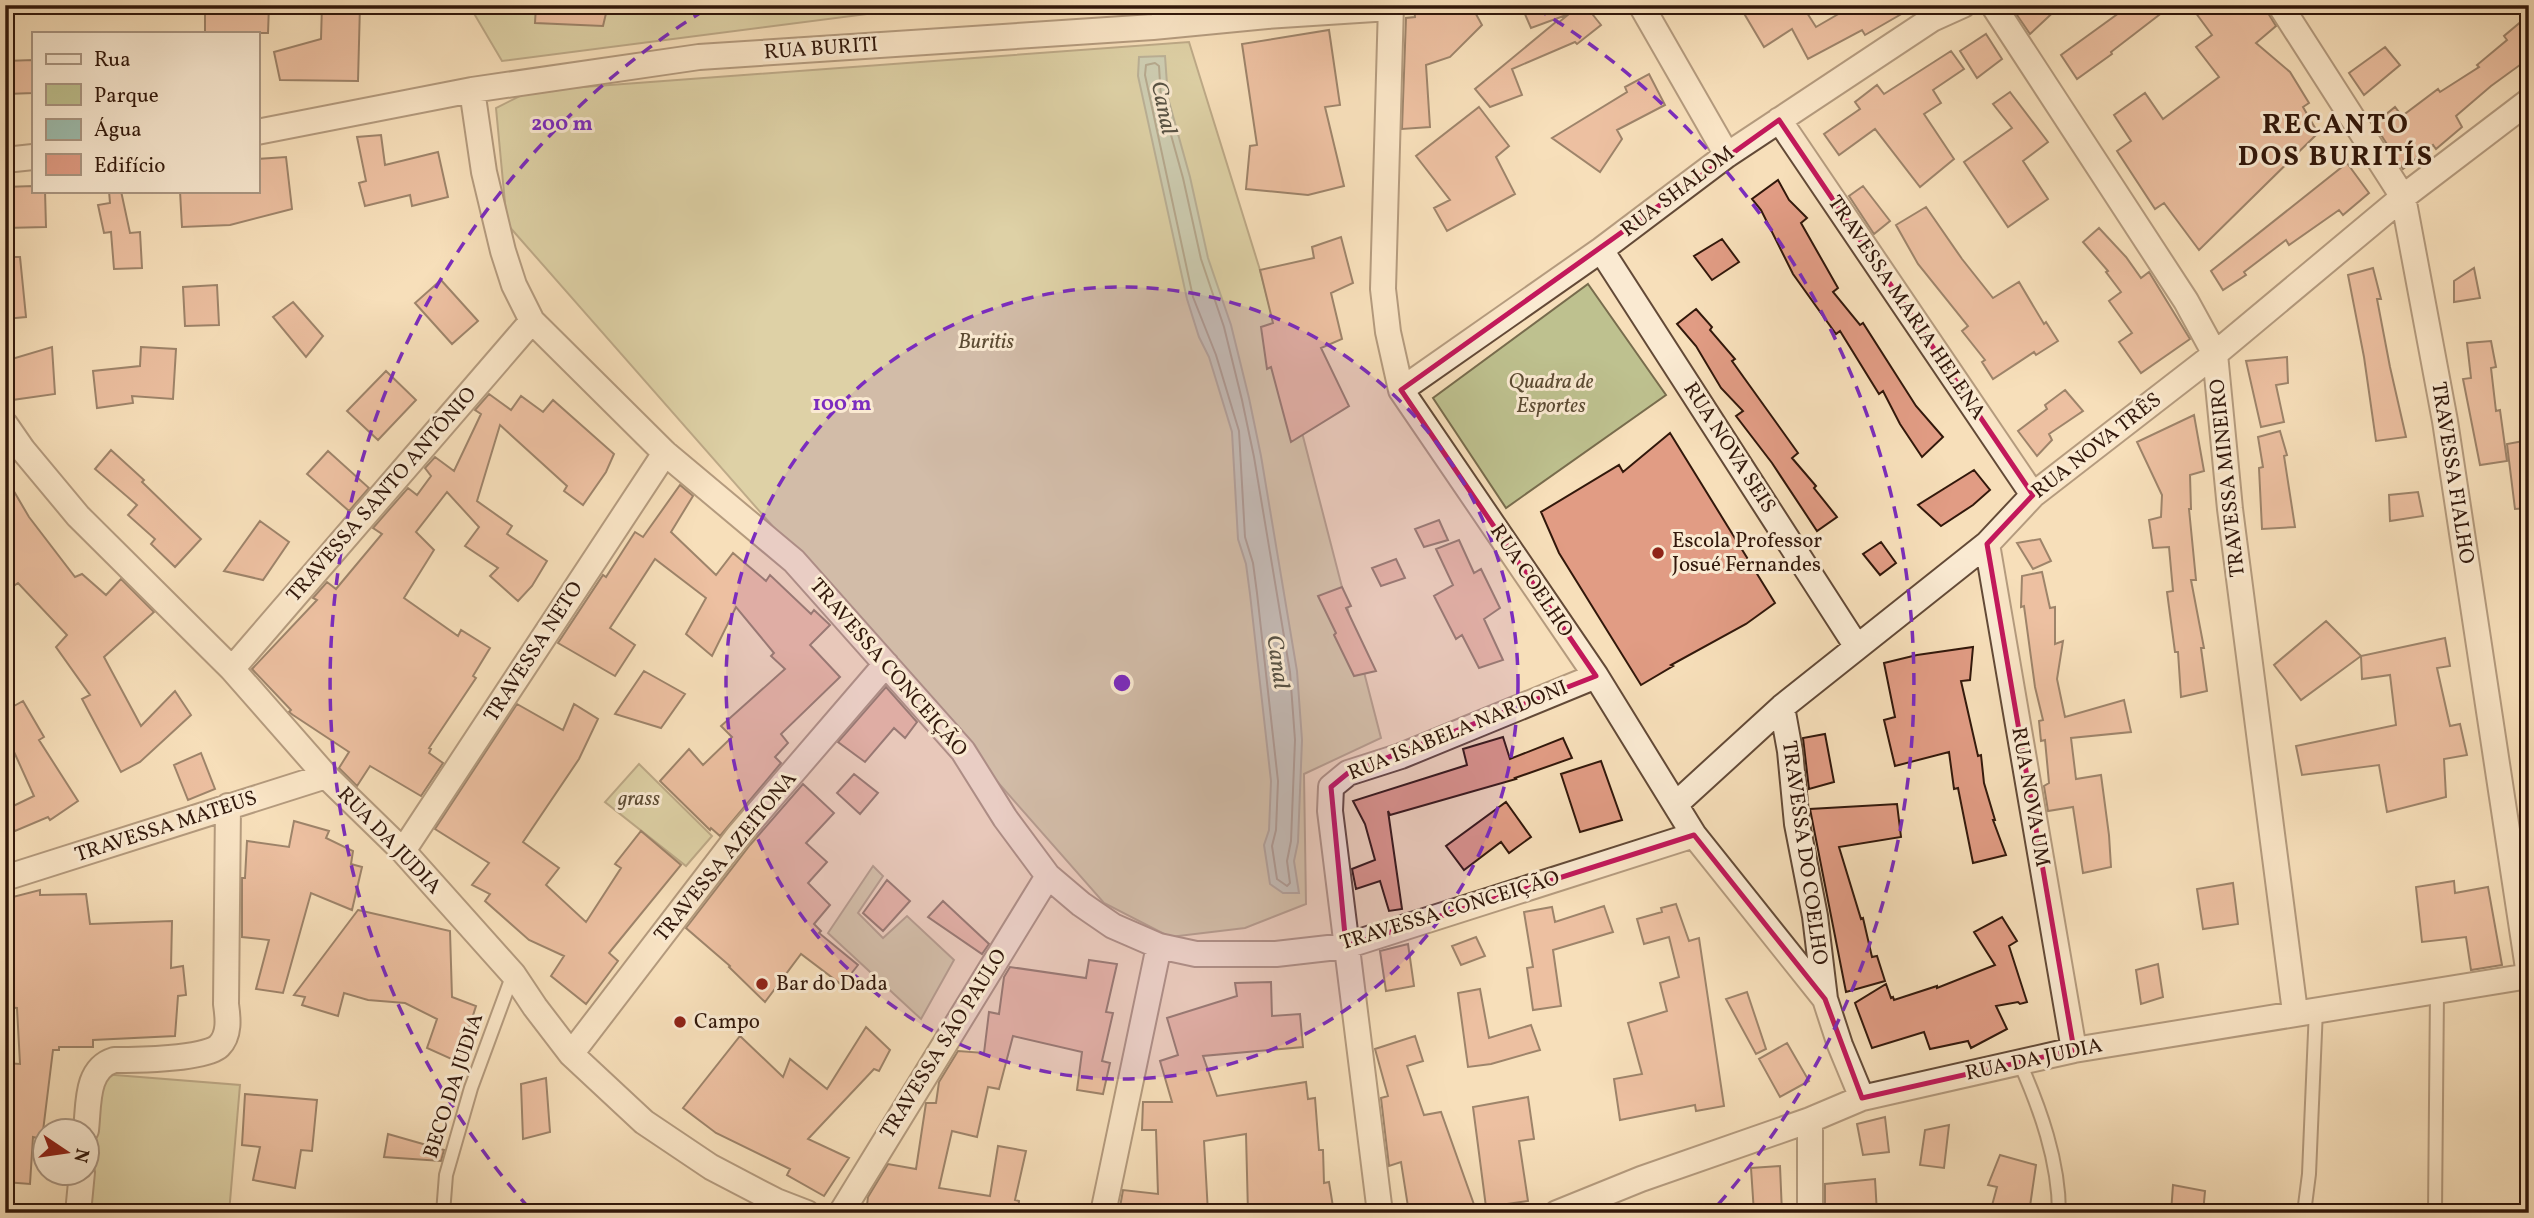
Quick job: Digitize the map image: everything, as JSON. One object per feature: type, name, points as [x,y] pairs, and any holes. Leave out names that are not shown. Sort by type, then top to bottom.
[{"type":"street","points":[[1641,5],[1727,155]]},
{"type":"street","name":"RUA SHALOM","points":[[1401,390],[1601,250],[1727,155],[1928,12],[1963,5]]},
{"type":"street","name":"TRAVESSA MINEIRO","points":[[1993,5],[2186,301],[2215,354],[2230,509],[2305,1011]]},
{"type":"street","name":"TRAVESSA FIALHO","points":[[2280,5],[2403,197],[2447,434],[2529,976]]},
{"type":"street","name":"RUA BURITI","points":[[259,132],[472,90],[699,57],[1153,27],[1267,11],[1391,7]]},
{"type":"street","name":"RUA COELHO","points":[[1391,7],[1383,289],[1388,332],[1401,390],[1596,676],[1694,835],[1825,999],[1862,1098]]},
{"type":"street","name":"TRAVESSA CONCEIÇÃO","points":[[472,90],[484,172],[503,251],[514,285],[532,321],[665,453],[794,561],[963,751],[1005,818],[1048,876],[1113,926],[1159,946],[1196,954],[1247,955],[1346,946],[1694,835]]},
{"type":"street","name":"RUA NOVA TRÊS","points":[[1676,804],[1782,707],[1987,544],[2033,495],[2215,354],[2403,197],[2529,101]]},
{"type":"street","name":"TRAVESSA MARIA HELENA","points":[[1779,120],[2033,495]]},
{"type":"street","points":[[5,160],[32,157]]},
{"type":"street","name":"RUA NOVA SEIS","points":[[1601,250],[1857,647]]},
{"type":"street","name":"TRAVESSA SANTO ANTÔNIO","points":[[232,669],[532,321]]},
{"type":"street","name":"RUA DA JUDIA","points":[[5,424],[78,516],[232,669],[326,776],[403,851],[513,974],[572,1054],[644,1122],[666,1137],[711,1167],[776,1201],[807,1213]]},
{"type":"street","name":"TRAVESSA NETO","points":[[403,851],[665,453]]},
{"type":"street","name":"RUA NOVA UM","points":[[1987,544],[2074,1050]]},
{"type":"street","name":"TRAVESSA AZEITONA","points":[[572,1054],[738,836],[886,664]]},
{"type":"street","name":"RUA ISABELA NARDONI","points":[[1380,1213],[1330,811],[1331,787],[1348,774],[1401,756],[1596,676]]},
{"type":"street","name":"TRAVESSA DO COELHO","points":[[1782,707],[1790,751],[1797,824],[1815,916],[1825,999]]},
{"type":"street","name":"TRAVESSA MATEUS","points":[[5,878],[326,776]]},
{"type":"street","points":[[88,1116],[93,1081],[106,1063],[212,1051],[220,1045],[225,1036],[228,1023],[228,806]]},
{"type":"street","name":"TRAVESSA SÃO PAULO","points":[[841,1213],[1048,876]]},
{"type":"street","points":[[1103,1213],[1159,946]]},
{"type":"street","name":"RUA DA JUDIA","points":[[1557,1213],[1641,1179],[1810,1120],[1862,1098],[2074,1050],[2529,976]]},
{"type":"street","points":[[1810,1120],[1810,1213]]},
{"type":"street","points":[[78,1213],[81,1186]]},
{"type":"lane","name":"BECO DA JUDIA","points":[[443,1213],[446,1175],[471,1088],[513,974]]},
{"type":"lane","points":[[2435,1213],[2437,992]]},
{"type":"lane","points":[[2304,1213],[2309,1174],[2305,1011]]},
{"type":"lane","points":[[2019,1061],[2035,1098],[2051,1155],[2059,1188],[2059,1213]]},
{"type":"highlighted area","points":[[1779,120],[2033,495],[1987,544],[2074,1050],[1862,1098],[1825,999],[1694,835],[1346,946],[1331,787],[1348,773],[1596,676],[1401,390]]},
{"type":"green space","points":[[469,5],[880,5],[883,12],[502,61]]},
{"type":"green space","name":"Buritis","points":[[1189,42],[1260,270],[1381,738],[1304,774],[1306,904],[1245,928],[1170,937],[1104,903],[507,224],[496,108],[530,91]]},
{"type":"green space","name":"Quadra de Esportes","points":[[1588,284],[1666,395],[1506,508],[1433,398]]},
{"type":"green space","name":"grass","points":[[639,764],[712,836],[686,866],[605,802]]},
{"type":"green space","points":[[873,866],[883,876],[858,913],[883,938],[907,916],[954,960],[921,1019],[828,933]]},
{"type":"green space","points":[[102,1074],[240,1085],[229,1213],[90,1213],[92,1186],[102,1186],[102,1116],[98,1116]]},
{"type":"water","name":"Canal","points":[[1165,56],[1168,98],[1190,177],[1208,258],[1231,325],[1249,398],[1297,671],[1302,740],[1298,842],[1294,861],[1299,893],[1283,893],[1270,884],[1264,845],[1269,830],[1271,781],[1246,564],[1238,539],[1232,432],[1209,357],[1199,337],[1187,299],[1138,76],[1139,57]]},
{"type":"building","points":[[205,5],[269,5],[268,33],[205,32]]},
{"type":"building","points":[[322,5],[360,5],[358,81],[280,80],[274,52],[321,39]]},
{"type":"building","points":[[536,5],[608,5],[603,26],[535,23]]},
{"type":"building","points":[[1414,5],[1471,5],[1482,25],[1450,57],[1426,65],[1430,127],[1402,129],[1406,18],[1415,17]]},
{"type":"building","points":[[1521,5],[1585,5],[1601,25],[1577,44],[1575,42],[1512,69],[1522,95],[1490,107],[1475,89],[1569,14],[1531,28]]},
{"type":"building","points":[[1739,5],[1802,5],[1816,27],[1854,5],[1917,5],[1865,35],[1862,30],[1808,59],[1792,29],[1764,47]]},
{"type":"building","points":[[2029,5],[2061,5],[2030,34],[2017,15]]},
{"type":"building","points":[[2130,5],[2172,5],[2077,79],[2061,55]]},
{"type":"building","points":[[2190,5],[2263,5],[2276,26],[2256,43],[2290,72],[2309,103],[2303,107],[2318,133],[2199,250],[2164,203],[2155,209],[2117,151],[2131,141],[2114,115],[2145,93],[2163,119],[2219,77],[2196,47],[2212,35]]},
{"type":"building","points":[[2529,15],[2529,68],[2524,62],[2491,86],[2456,116],[2462,127],[2436,149],[2433,145],[2403,169],[2374,124],[2395,107],[2402,116],[2438,89],[2440,92],[2479,67],[2477,65],[2507,40],[2504,36]]},
{"type":"building","points":[[1329,30],[1340,105],[1325,107],[1344,186],[1308,195],[1246,189],[1250,146],[1257,145],[1242,44]]},
{"type":"building","points":[[1986,34],[2002,59],[1977,78],[1960,51]]},
{"type":"building","points":[[2385,47],[2400,65],[2364,95],[2349,73]]},
{"type":"building","points":[[1951,51],[1964,69],[1933,90],[1941,103],[1924,114],[1954,159],[1920,187],[1875,129],[1839,155],[1824,134],[1860,109],[1855,102],[1877,85],[1884,94]]},
{"type":"building","points":[[32,60],[32,93],[7,94],[5,61]]},
{"type":"building","points":[[1649,74],[1665,105],[1617,130],[1622,139],[1600,172],[1552,138],[1627,92],[1625,87]]},
{"type":"building","points":[[2010,92],[2048,142],[2023,161],[2048,199],[2008,227],[1964,162],[2012,128],[1993,104]]},
{"type":"building","points":[[1479,107],[1509,146],[1496,157],[1515,194],[1447,231],[1434,208],[1450,200],[1416,156]]},
{"type":"building","points":[[381,135],[385,165],[438,152],[448,197],[412,206],[410,195],[365,206],[359,183],[366,181],[357,137]]},
{"type":"building","points":[[286,157],[292,209],[230,225],[182,227],[180,192],[259,192],[259,159]]},
{"type":"building","points":[[2347,163],[2369,193],[2343,215],[2339,210],[2289,245],[2286,240],[2244,272],[2246,275],[2223,290],[2211,271]]},
{"type":"building","points":[[1778,180],[1789,200],[1807,218],[1801,223],[1838,288],[1833,292],[1860,325],[1863,323],[1916,406],[1943,437],[1922,457],[1900,424],[1883,391],[1879,394],[1840,331],[1836,334],[1793,274],[1761,210],[1752,199]]},
{"type":"building","points":[[32,186],[32,192],[45,192],[46,227],[5,228],[5,187]]},
{"type":"building","points":[[1863,186],[1890,221],[1874,234],[1849,196]]},
{"type":"building","points":[[109,192],[121,192],[130,233],[140,232],[142,268],[114,269],[111,232],[104,233],[98,205],[110,203]]},
{"type":"building","points":[[1926,207],[1993,298],[2019,282],[2044,324],[2046,322],[2058,341],[2036,355],[2034,352],[1993,379],[1982,362],[1985,360],[1962,331],[1968,326],[1918,264],[1896,225]]},
{"type":"building","points":[[2099,228],[2141,278],[2149,272],[2190,339],[2141,373],[2119,342],[2132,333],[2109,301],[2121,292],[2106,272],[2108,271],[2083,242]]},
{"type":"building","points":[[1341,237],[1353,283],[1331,293],[1342,339],[1321,348],[1349,406],[1291,442],[1271,367],[1267,369],[1261,327],[1273,323],[1260,270],[1314,258],[1312,247]]},
{"type":"building","points":[[1722,239],[1739,262],[1712,280],[1694,256]]},
{"type":"building","points":[[5,257],[20,257],[26,317],[5,319]]},
{"type":"building","points":[[2373,268],[2381,299],[2377,299],[2390,367],[2406,437],[2376,441],[2364,357],[2348,275]]},
{"type":"building","points":[[2474,268],[2480,298],[2454,302],[2454,281]]},
{"type":"building","points":[[441,280],[478,321],[452,344],[415,303]]},
{"type":"building","points":[[217,285],[219,325],[185,326],[183,287]]},
{"type":"building","points":[[293,302],[323,336],[306,357],[273,317]]},
{"type":"building","points":[[1696,309],[1735,359],[1732,361],[1798,453],[1792,458],[1816,486],[1814,488],[1837,517],[1817,531],[1772,463],[1736,416],[1743,411],[1721,388],[1696,346],[1677,324]]},
{"type":"building","points":[[2491,341],[2496,367],[2491,368],[2496,411],[2500,410],[2507,461],[2480,465],[2463,379],[2471,378],[2467,343]]},
{"type":"building","points":[[52,347],[55,394],[5,401],[5,361]]},
{"type":"building","points":[[141,347],[176,349],[173,399],[132,396],[133,403],[97,408],[93,371],[140,366]]},
{"type":"building","points":[[2287,357],[2288,383],[2276,385],[2284,422],[2261,427],[2246,361]]},
{"type":"building","points":[[386,371],[416,400],[378,440],[347,411]]},
{"type":"building","points":[[2065,390],[2083,411],[2049,434],[2052,440],[2037,456],[2018,431],[2047,409],[2045,405]]},
{"type":"building","points":[[489,394],[511,410],[521,396],[543,412],[553,400],[614,454],[606,472],[583,505],[564,491],[567,486],[500,425],[477,501],[512,526],[507,534],[547,561],[532,586],[518,601],[490,576],[498,568],[465,546],[479,527],[447,492],[416,532],[434,550],[404,598],[458,636],[461,630],[490,648],[473,676],[476,678],[429,748],[429,753],[443,763],[421,796],[370,766],[357,786],[339,768],[349,752],[289,712],[291,710],[252,669],[317,600],[313,598],[327,582],[336,589],[382,534],[373,528],[408,488],[417,495],[431,476],[425,468],[435,457],[454,471],[481,414],[475,410]]},
{"type":"building","points":[[2194,415],[2204,471],[2190,475],[2189,509],[2196,580],[2191,580],[2204,648],[2201,648],[2207,691],[2181,697],[2178,652],[2175,652],[2167,592],[2173,591],[2169,547],[2153,548],[2149,520],[2161,517],[2162,495],[2137,442]]},
{"type":"building","points":[[2280,431],[2287,455],[2284,456],[2295,527],[2262,529],[2259,468],[2263,467],[2258,437]]},
{"type":"building","name":"Escola Professor Josué Fernandes","points":[[1670,433],[1775,603],[1746,624],[1671,665],[1673,666],[1641,685],[1559,553],[1541,512],[1619,465],[1623,472]]},
{"type":"building","points":[[2529,440],[2529,508],[2515,509],[2507,444]]},
{"type":"building","points":[[111,450],[201,539],[175,567],[151,544],[155,539],[128,515],[137,505],[95,469]]},
{"type":"building","points":[[328,451],[369,488],[349,511],[307,474]]},
{"type":"building","points":[[1974,470],[1990,490],[1941,526],[1918,505]]},
{"type":"building","points":[[5,476],[29,517],[75,577],[82,574],[106,595],[121,579],[154,612],[104,657],[141,726],[175,691],[191,715],[140,762],[121,772],[82,699],[90,695],[56,647],[67,635],[18,583],[5,592]]},
{"type":"building","points":[[680,485],[693,496],[671,532],[716,575],[733,553],[766,581],[770,575],[811,614],[814,610],[830,625],[810,645],[840,677],[781,734],[788,743],[775,757],[781,763],[720,836],[711,828],[710,830],[660,781],[689,749],[703,765],[732,737],[721,726],[785,669],[771,656],[774,653],[736,607],[712,656],[686,634],[706,598],[655,559],[610,628],[635,645],[615,676],[558,643],[635,532],[643,537]]},
{"type":"building","points":[[2418,492],[2423,516],[2390,521],[2389,495]]},
{"type":"building","points":[[1439,520],[1448,540],[1424,547],[1415,529]]},
{"type":"building","points":[[260,521],[289,542],[263,580],[224,571]]},
{"type":"building","points":[[2040,539],[2051,561],[2033,569],[2017,543]]},
{"type":"building","points":[[1459,540],[1474,573],[1481,569],[1500,608],[1484,619],[1503,660],[1479,668],[1462,635],[1456,639],[1434,596],[1453,585],[1436,549]]},
{"type":"building","points":[[1881,542],[1896,563],[1880,575],[1863,554]]},
{"type":"building","points":[[1396,559],[1405,578],[1381,586],[1372,568]]},
{"type":"building","points":[[2042,572],[2050,608],[2055,607],[2055,644],[2063,641],[2057,679],[2065,717],[2124,700],[2131,732],[2071,738],[2076,779],[2101,775],[2109,835],[2111,867],[2083,873],[2073,807],[2048,811],[2044,786],[2049,783],[2045,740],[2041,741],[2039,721],[2043,720],[2035,687],[2024,606],[2021,607],[2022,576]]},
{"type":"building","points":[[1342,587],[1351,606],[1346,608],[1376,671],[1354,676],[1318,596]]},
{"type":"building","points":[[2326,621],[2361,656],[2301,700],[2274,665]]},
{"type":"building","points":[[2445,638],[2450,666],[2437,668],[2450,726],[2460,724],[2467,755],[2444,759],[2446,797],[2387,812],[2379,765],[2302,775],[2296,746],[2396,725],[2390,675],[2362,679],[2361,656]]},
{"type":"building","points":[[1973,647],[1970,680],[1961,681],[1978,756],[1981,755],[1984,783],[1993,820],[2006,855],[1973,863],[1958,788],[1954,789],[1949,752],[1895,766],[1884,720],[1895,717],[1884,663]]},
{"type":"building","points":[[644,671],[685,694],[661,728],[615,714]]},
{"type":"building","points":[[886,687],[917,722],[905,738],[894,728],[865,762],[838,742]]},
{"type":"building","points":[[23,701],[44,737],[39,740],[78,801],[50,820],[48,817],[15,831],[5,816],[5,810],[34,796],[5,732],[5,711]]},
{"type":"building","points":[[517,704],[563,730],[574,704],[598,719],[579,759],[523,842],[559,868],[546,885],[586,922],[621,868],[615,864],[641,831],[681,865],[609,953],[618,961],[586,1004],[551,976],[564,956],[529,940],[485,901],[490,894],[472,885],[489,863],[435,829]]},
{"type":"building","points":[[1825,734],[1834,782],[1809,789],[1803,738]]},
{"type":"building","points":[[1503,737],[1510,759],[1563,738],[1572,758],[1516,779],[1390,815],[1388,811],[1402,909],[1389,911],[1380,881],[1356,889],[1352,869],[1375,860],[1365,824],[1353,801],[1467,765],[1463,749]]},
{"type":"building","points":[[201,753],[215,789],[188,800],[174,765]]},
{"type":"building","points":[[1601,761],[1622,820],[1580,832],[1561,774]]},
{"type":"building","points":[[854,774],[878,793],[860,814],[837,793]]},
{"type":"building","points":[[803,784],[834,813],[806,843],[827,862],[808,883],[830,905],[814,924],[821,931],[819,933],[858,965],[842,985],[801,954],[765,1002],[730,966],[686,928],[750,845]]},
{"type":"building","points":[[1506,802],[1531,837],[1509,853],[1501,842],[1464,870],[1446,846]]},
{"type":"building","points":[[1897,804],[1901,837],[1839,847],[1861,919],[1863,918],[1872,957],[1877,956],[1885,981],[1846,992],[1810,809]]},
{"type":"building","points":[[294,821],[329,831],[326,838],[353,851],[351,864],[362,867],[352,910],[311,893],[283,993],[256,989],[269,940],[242,937],[242,878],[245,878],[247,841],[289,847]]},
{"type":"building","points":[[887,880],[910,901],[883,931],[863,913]]},
{"type":"building","points":[[2454,881],[2455,893],[2488,887],[2502,965],[2471,970],[2466,937],[2422,942],[2416,887]]},
{"type":"building","points":[[2233,883],[2238,924],[2203,929],[2197,889]]},
{"type":"building","points":[[40,890],[40,895],[86,894],[90,924],[172,921],[171,968],[183,966],[186,995],[178,996],[175,1036],[93,1040],[93,1047],[59,1047],[59,1050],[53,1050],[45,1116],[32,1116],[30,1184],[5,1182],[5,1063],[20,1064],[17,1008],[5,1007],[5,899]]},
{"type":"building","points":[[943,901],[989,944],[982,954],[928,917]]},
{"type":"building","points":[[1676,904],[1689,941],[1699,938],[1724,1106],[1696,1111],[1695,1105],[1620,1120],[1614,1079],[1642,1074],[1628,1023],[1667,1011],[1660,983],[1679,977],[1669,937],[1644,944],[1637,919],[1662,912],[1661,908]]},
{"type":"building","points":[[1604,906],[1613,932],[1553,950],[1561,1006],[1533,1010],[1527,968],[1533,967],[1524,912],[1552,907],[1555,922]]},
{"type":"building","points":[[358,910],[450,931],[452,997],[476,1006],[458,1062],[427,1048],[437,1019],[405,1003],[368,1000],[344,993],[338,1016],[302,1005],[305,997],[294,995]]},
{"type":"building","points":[[2002,917],[2017,941],[2009,946],[2027,1002],[1996,1006],[2007,1029],[1971,1048],[1968,1041],[1930,1049],[1924,1032],[1872,1048],[1855,1003],[1886,984],[1894,1000],[1937,988],[1995,965],[1974,932]]},
{"type":"building","points":[[1476,937],[1485,956],[1461,965],[1452,946]]},
{"type":"building","points":[[1408,944],[1414,986],[1386,991],[1380,951]]},
{"type":"building","points":[[1089,960],[1117,964],[1106,1012],[1113,1013],[1102,1061],[1110,1063],[1103,1094],[1077,1090],[1082,1052],[1013,1036],[999,1089],[988,1087],[977,1137],[952,1131],[939,1188],[990,1196],[998,1146],[1026,1151],[1015,1200],[1019,1201],[1018,1213],[866,1213],[868,1197],[888,1164],[916,1169],[926,1103],[936,1103],[939,1082],[958,1051],[984,1053],[989,1012],[999,1014],[1004,977],[1010,967],[1086,978]]},
{"type":"building","points":[[2158,964],[2163,997],[2141,1004],[2136,970]]},
{"type":"building","points":[[1271,982],[1272,1016],[1300,1014],[1303,1047],[1203,1056],[1217,1096],[1306,1082],[1308,1099],[1315,1098],[1319,1150],[1323,1150],[1324,1183],[1329,1182],[1334,1213],[1248,1213],[1246,1134],[1204,1141],[1208,1213],[1119,1213],[1123,1190],[1158,1194],[1156,1130],[1142,1130],[1143,1102],[1172,1102],[1160,1061],[1178,1055],[1167,1018],[1237,996],[1235,983]]},
{"type":"building","points":[[1480,989],[1489,1038],[1531,1025],[1540,1050],[1491,1064],[1468,1067],[1458,993]]},
{"type":"building","points":[[1747,992],[1766,1049],[1756,1054],[1726,999]]},
{"type":"building","points":[[866,1027],[890,1050],[879,1071],[874,1069],[808,1139],[849,1158],[824,1196],[787,1175],[790,1169],[716,1133],[683,1108],[740,1036],[783,1077],[790,1059],[827,1089]]},
{"type":"building","points":[[1415,1036],[1423,1061],[1407,1066],[1424,1115],[1441,1112],[1477,1213],[1409,1213],[1401,1162],[1389,1166],[1381,1098],[1388,1096],[1375,1049]]},
{"type":"building","points":[[1787,1043],[1809,1081],[1780,1097],[1759,1059]]},
{"type":"building","points":[[546,1078],[550,1132],[523,1139],[521,1084]]},
{"type":"building","points":[[245,1094],[317,1100],[312,1151],[301,1150],[295,1188],[253,1180],[260,1147],[242,1145]]},
{"type":"building","points":[[1528,1097],[1534,1139],[1519,1141],[1528,1201],[1486,1207],[1473,1107]]},
{"type":"building","points":[[1885,1117],[1889,1152],[1863,1155],[1857,1124]]},
{"type":"building","points":[[1949,1125],[1944,1168],[1920,1165],[1925,1130]]},
{"type":"building","points":[[388,1134],[444,1150],[441,1161],[384,1157]]},
{"type":"building","points":[[2000,1155],[2036,1165],[2029,1213],[1990,1213],[1997,1187],[1988,1185]]},
{"type":"building","points":[[1780,1166],[1782,1213],[1754,1213],[1751,1168]]},
{"type":"building","points":[[1875,1179],[1877,1213],[1825,1213],[1825,1184]]},
{"type":"building","points":[[2173,1185],[2205,1191],[2203,1213],[2171,1213]]},
{"type":"place","name":"Escola Professor Josué Fernandes","points":[[1658,553]]},
{"type":"place","name":"Bar do Dada","points":[[762,984]]},
{"type":"place","name":"Campo","points":[[680,1022]]},
{"type":"district","name":"RECANTO DOS BURITÍS","points":[[2336,141]]}]
